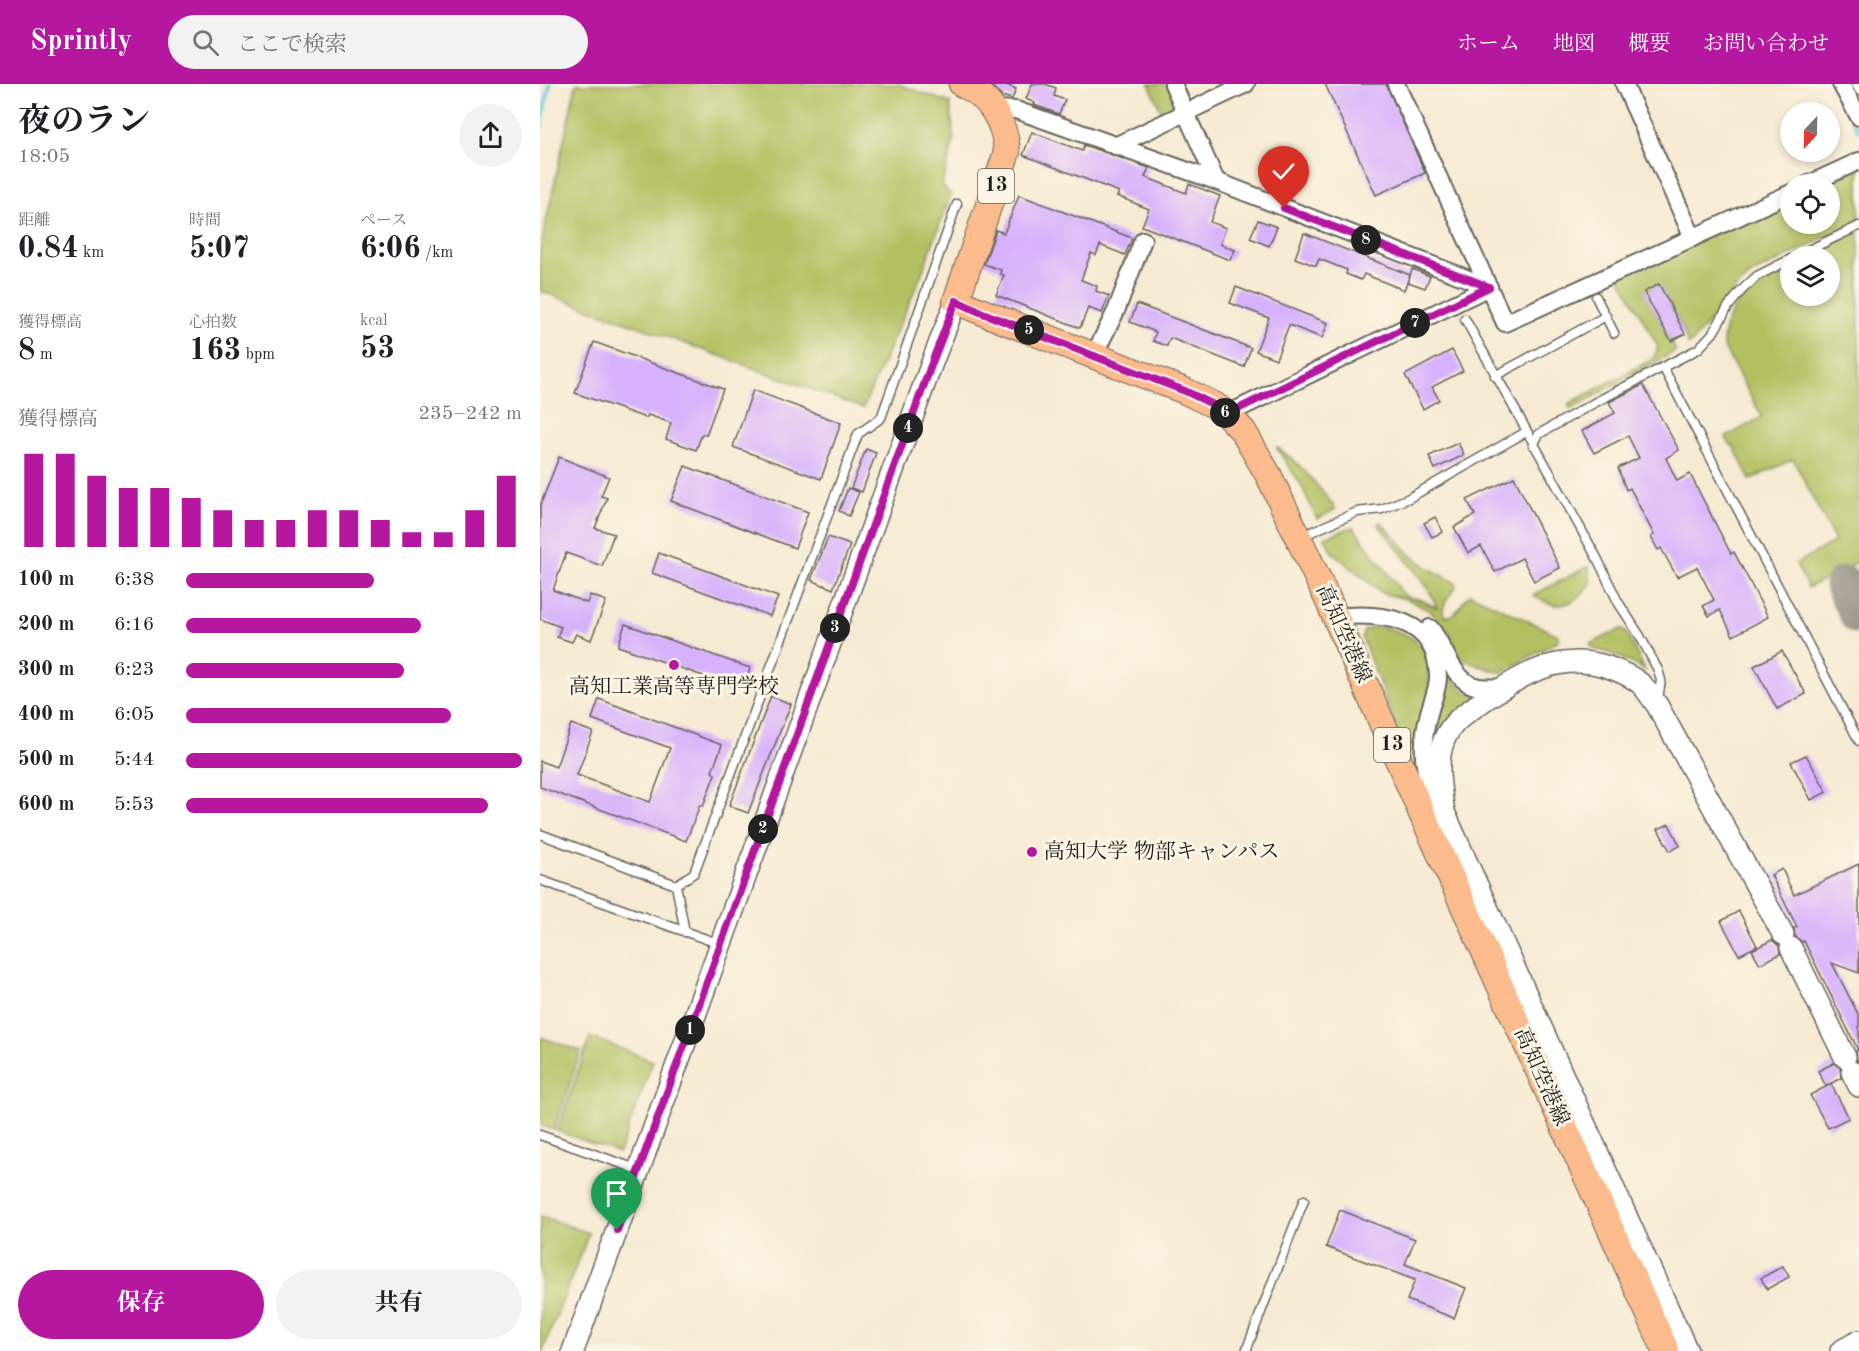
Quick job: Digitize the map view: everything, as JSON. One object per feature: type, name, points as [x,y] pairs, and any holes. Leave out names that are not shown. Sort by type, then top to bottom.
[{"type":"main road","name":"13","points":[[956,301],[1007,152],[1004,130],[993,109],[970,88],[962,84]]},
{"type":"main road","name":"高知空港線","points":[[956,301],[1185,391],[1214,405],[1229,416],[1243,431],[1269,476],[1299,537],[1666,1351]]},
{"type":"street","points":[[1173,84],[1216,181]]},
{"type":"street","points":[[1115,146],[1246,84]]},
{"type":"street","points":[[1396,84],[1505,323],[1780,198]]},
{"type":"street","points":[[1624,84],[1693,238]]},
{"type":"street","points":[[1841,84],[1859,117]]},
{"type":"street","points":[[993,109],[1016,110],[1216,181],[1489,287]]},
{"type":"street","points":[[1831,174],[1859,161]]},
{"type":"street","points":[[1096,355],[1116,311],[1143,240]]},
{"type":"street","points":[[1229,416],[1238,409],[1489,287]]},
{"type":"street","points":[[573,1351],[956,301]]},
{"type":"street","points":[[1335,617],[1357,606],[1389,607],[1410,614],[1429,627],[1438,638],[1460,678],[1480,687],[1503,687]]},
{"type":"street","points":[[1335,617],[1360,614],[1388,616],[1413,627],[1430,645],[1436,662],[1438,678],[1425,729],[1424,758],[1431,791],[1444,812],[1687,1351]]},
{"type":"street","points":[[1444,812],[1439,754],[1444,738],[1460,717],[1503,687],[1547,665],[1583,662],[1614,669],[1631,677],[1641,684],[1658,705],[1787,941],[1852,1072]]},
{"type":"street","points":[[1841,1351],[1859,1341]]},
{"type":"lane","points":[[1856,84],[1859,90]]},
{"type":"lane","points":[[676,885],[694,873],[858,434],[881,418],[957,204]]},
{"type":"lane","points":[[1817,246],[1859,226]]},
{"type":"lane","points":[[1533,445],[1539,434],[1698,349],[1713,333],[1728,307],[1742,290],[1757,276],[1780,264]]},
{"type":"lane","points":[[1596,297],[1614,333]]},
{"type":"lane","points":[[1495,376],[1606,316]]},
{"type":"lane","points":[[1465,319],[1598,560],[1618,602],[1658,670],[1661,680],[1658,705]]},
{"type":"lane","points":[[1663,367],[1859,741]]},
{"type":"lane","points":[[1299,537],[1357,512],[1382,509],[1409,498],[1526,432]]},
{"type":"lane","points":[[540,834],[676,885]]},
{"type":"lane","points":[[540,880],[721,944]]},
{"type":"lane","points":[[676,885],[685,932]]},
{"type":"lane","points":[[540,1135],[639,1170]]},
{"type":"lane","points":[[1246,1351],[1304,1200]]},
{"type":"green space","points":[[576,84],[898,84],[950,103],[954,140],[942,185],[951,195],[920,278],[863,408],[540,291],[540,249]]},
{"type":"green space","points":[[1149,84],[1167,84],[1178,109],[1163,115]]},
{"type":"green space","points":[[1859,168],[1859,221],[1840,230],[1840,176]]},
{"type":"green space","points":[[1780,204],[1780,234],[1833,234],[1809,246],[1780,246],[1780,260],[1754,273],[1737,287],[1688,345],[1685,333],[1659,285],[1645,292],[1676,351],[1571,409],[1568,404],[1653,359],[1658,347],[1619,276]]},
{"type":"green space","points":[[1859,232],[1859,561],[1808,588],[1796,564],[1835,541],[1793,459],[1750,480],[1734,447],[1726,437],[1762,417],[1723,346],[1729,318],[1744,295],[1780,268],[1780,306],[1840,306],[1840,246],[1828,246]]},
{"type":"green space","points":[[1276,447],[1316,483],[1336,509],[1317,519],[1300,483]]},
{"type":"green space","points":[[1381,522],[1410,554],[1425,566],[1456,583],[1456,587],[1444,605],[1444,616],[1453,615],[1471,594],[1558,635],[1558,641],[1503,672],[1463,660],[1457,654],[1450,633],[1430,611],[1409,600],[1382,593],[1331,551],[1325,537],[1353,527],[1405,596],[1421,600],[1437,608],[1428,588],[1378,524]]},
{"type":"green space","points":[[1589,566],[1591,583],[1571,602],[1555,605],[1533,595]]},
{"type":"green space","points":[[1378,626],[1414,639],[1423,647],[1426,656],[1429,715],[1426,790],[1401,739],[1362,638],[1364,630]]},
{"type":"green space","points":[[1621,629],[1626,632],[1645,670],[1626,660],[1593,649],[1590,644]]},
{"type":"green space","points":[[1443,668],[1463,690],[1478,696],[1430,749]]},
{"type":"green space","points":[[540,1037],[581,1051],[554,1130],[540,1125]]},
{"type":"green space","points":[[590,1037],[653,1061],[619,1153],[557,1131]]},
{"type":"green space","points":[[540,1216],[589,1233],[543,1351],[540,1351]]},
{"type":"building","points":[[990,84],[1004,84],[1016,89],[1012,99],[1001,96]]},
{"type":"building","points":[[1032,84],[1045,84],[1056,88],[1054,96],[1065,100],[1059,114],[1034,105],[1035,103],[1026,99]]},
{"type":"building","points":[[1325,84],[1386,84],[1425,173],[1376,195]]},
{"type":"building","points":[[1032,132],[1082,151],[1084,145],[1149,168],[1145,177],[1186,193],[1189,184],[1220,196],[1210,222],[1226,228],[1220,244],[1235,250],[1230,260],[1142,226],[1149,209],[1117,196],[1119,192],[1023,155]]},
{"type":"building","points":[[1019,195],[1132,238],[1125,255],[1100,245],[1096,255],[1091,253],[1081,280],[1097,286],[1096,291],[1109,296],[1102,313],[1088,308],[1080,328],[996,295],[1004,275],[1000,274],[1001,270],[984,264],[996,230],[1004,233]]},
{"type":"building","points":[[1258,220],[1277,227],[1269,246],[1250,238]]},
{"type":"building","points":[[1304,233],[1410,275],[1404,290],[1364,274],[1361,280],[1346,274],[1347,270],[1319,259],[1316,266],[1295,258]]},
{"type":"building","points":[[1412,269],[1430,276],[1425,288],[1408,282]]},
{"type":"building","points":[[1659,284],[1685,334],[1671,341],[1644,292]]},
{"type":"building","points":[[1236,287],[1328,323],[1322,338],[1289,325],[1276,359],[1256,351],[1269,318],[1230,303]]},
{"type":"building","points":[[1137,304],[1251,348],[1244,367],[1170,338],[1167,346],[1153,341],[1156,332],[1130,322]]},
{"type":"building","points":[[594,342],[723,389],[706,435],[702,434],[696,450],[666,439],[671,423],[648,415],[646,418],[575,393]]},
{"type":"building","points":[[1452,350],[1463,371],[1432,387],[1439,400],[1423,409],[1405,375]]},
{"type":"building","points":[[1643,385],[1679,450],[1666,458],[1677,481],[1690,474],[1731,554],[1734,552],[1768,617],[1733,636],[1720,610],[1709,616],[1703,606],[1714,600],[1697,567],[1677,577],[1661,548],[1658,550],[1651,537],[1654,535],[1630,488],[1626,490],[1618,468],[1639,458],[1628,436],[1594,453],[1582,431],[1615,413],[1609,402]]},
{"type":"building","points":[[753,390],[841,423],[821,479],[733,447]]},
{"type":"building","points":[[1458,443],[1464,455],[1435,469],[1429,456]]},
{"type":"building","points":[[866,449],[876,453],[862,492],[851,488]]},
{"type":"building","points":[[559,457],[609,477],[601,496],[607,498],[595,528],[614,534],[602,566],[566,553],[553,590],[587,603],[590,595],[606,601],[591,640],[576,634],[572,642],[557,637],[561,627],[540,619],[540,506]]},
{"type":"building","points":[[685,466],[808,512],[795,548],[671,501]]},
{"type":"building","points":[[1514,477],[1560,568],[1534,581],[1522,558],[1495,572],[1481,546],[1468,553],[1454,527],[1475,515],[1467,500]]},
{"type":"building","points":[[848,488],[859,492],[849,516],[839,511]]},
{"type":"building","points":[[1435,517],[1443,532],[1432,537],[1424,523]]},
{"type":"building","points":[[828,537],[850,545],[833,589],[811,580]]},
{"type":"building","points":[[659,553],[778,597],[770,616],[652,573]]},
{"type":"building","points":[[625,624],[750,668],[743,690],[618,646]]},
{"type":"building","points":[[1782,651],[1806,694],[1777,709],[1754,666]]},
{"type":"building","points":[[771,696],[791,704],[748,813],[729,806]]},
{"type":"building","points":[[599,699],[722,745],[712,772],[715,774],[703,806],[700,805],[686,841],[540,787],[540,761],[556,767],[571,724],[593,732],[577,775],[650,802],[670,748],[592,719]]},
{"type":"building","points":[[1806,755],[1827,792],[1811,800],[1791,762]]},
{"type":"building","points":[[1669,824],[1680,846],[1670,851],[1658,829]]},
{"type":"building","points":[[1859,864],[1859,973],[1832,963],[1859,1016],[1859,1061],[1857,1061],[1856,1051],[1858,1050],[1804,941],[1802,942],[1795,936],[1794,928],[1797,927],[1771,875],[1782,869],[1794,895]]},
{"type":"building","points":[[1739,911],[1757,946],[1739,955],[1721,921]]},
{"type":"building","points":[[1772,940],[1779,946],[1780,954],[1760,964],[1752,950]]},
{"type":"building","points":[[1834,1063],[1840,1068],[1841,1078],[1826,1086],[1818,1071]]},
{"type":"building","points":[[1831,1084],[1849,1118],[1828,1128],[1810,1095]]},
{"type":"building","points":[[1340,1210],[1415,1239],[1405,1264],[1466,1288],[1454,1318],[1407,1300],[1415,1280],[1326,1247]]},
{"type":"building","points":[[1783,1266],[1789,1277],[1767,1289],[1761,1278]]},
{"type":"waterway","points":[[540,129],[550,84]]},
{"type":"waterway","points":[[1853,120],[1859,131]]},
{"type":"taxiway","points":[[1844,585],[1859,615]]},
{"type":"place","name":"高知工業高等専門学校","points":[[674,665]]},
{"type":"place","name":"高知大学 物部キャンパス","points":[[1032,852]]},
{"type":"route","points":[[617,1230],[942,334],[956,301],[1185,391],[1214,405],[1229,416],[1238,409],[1489,287],[1284,208]]}]
